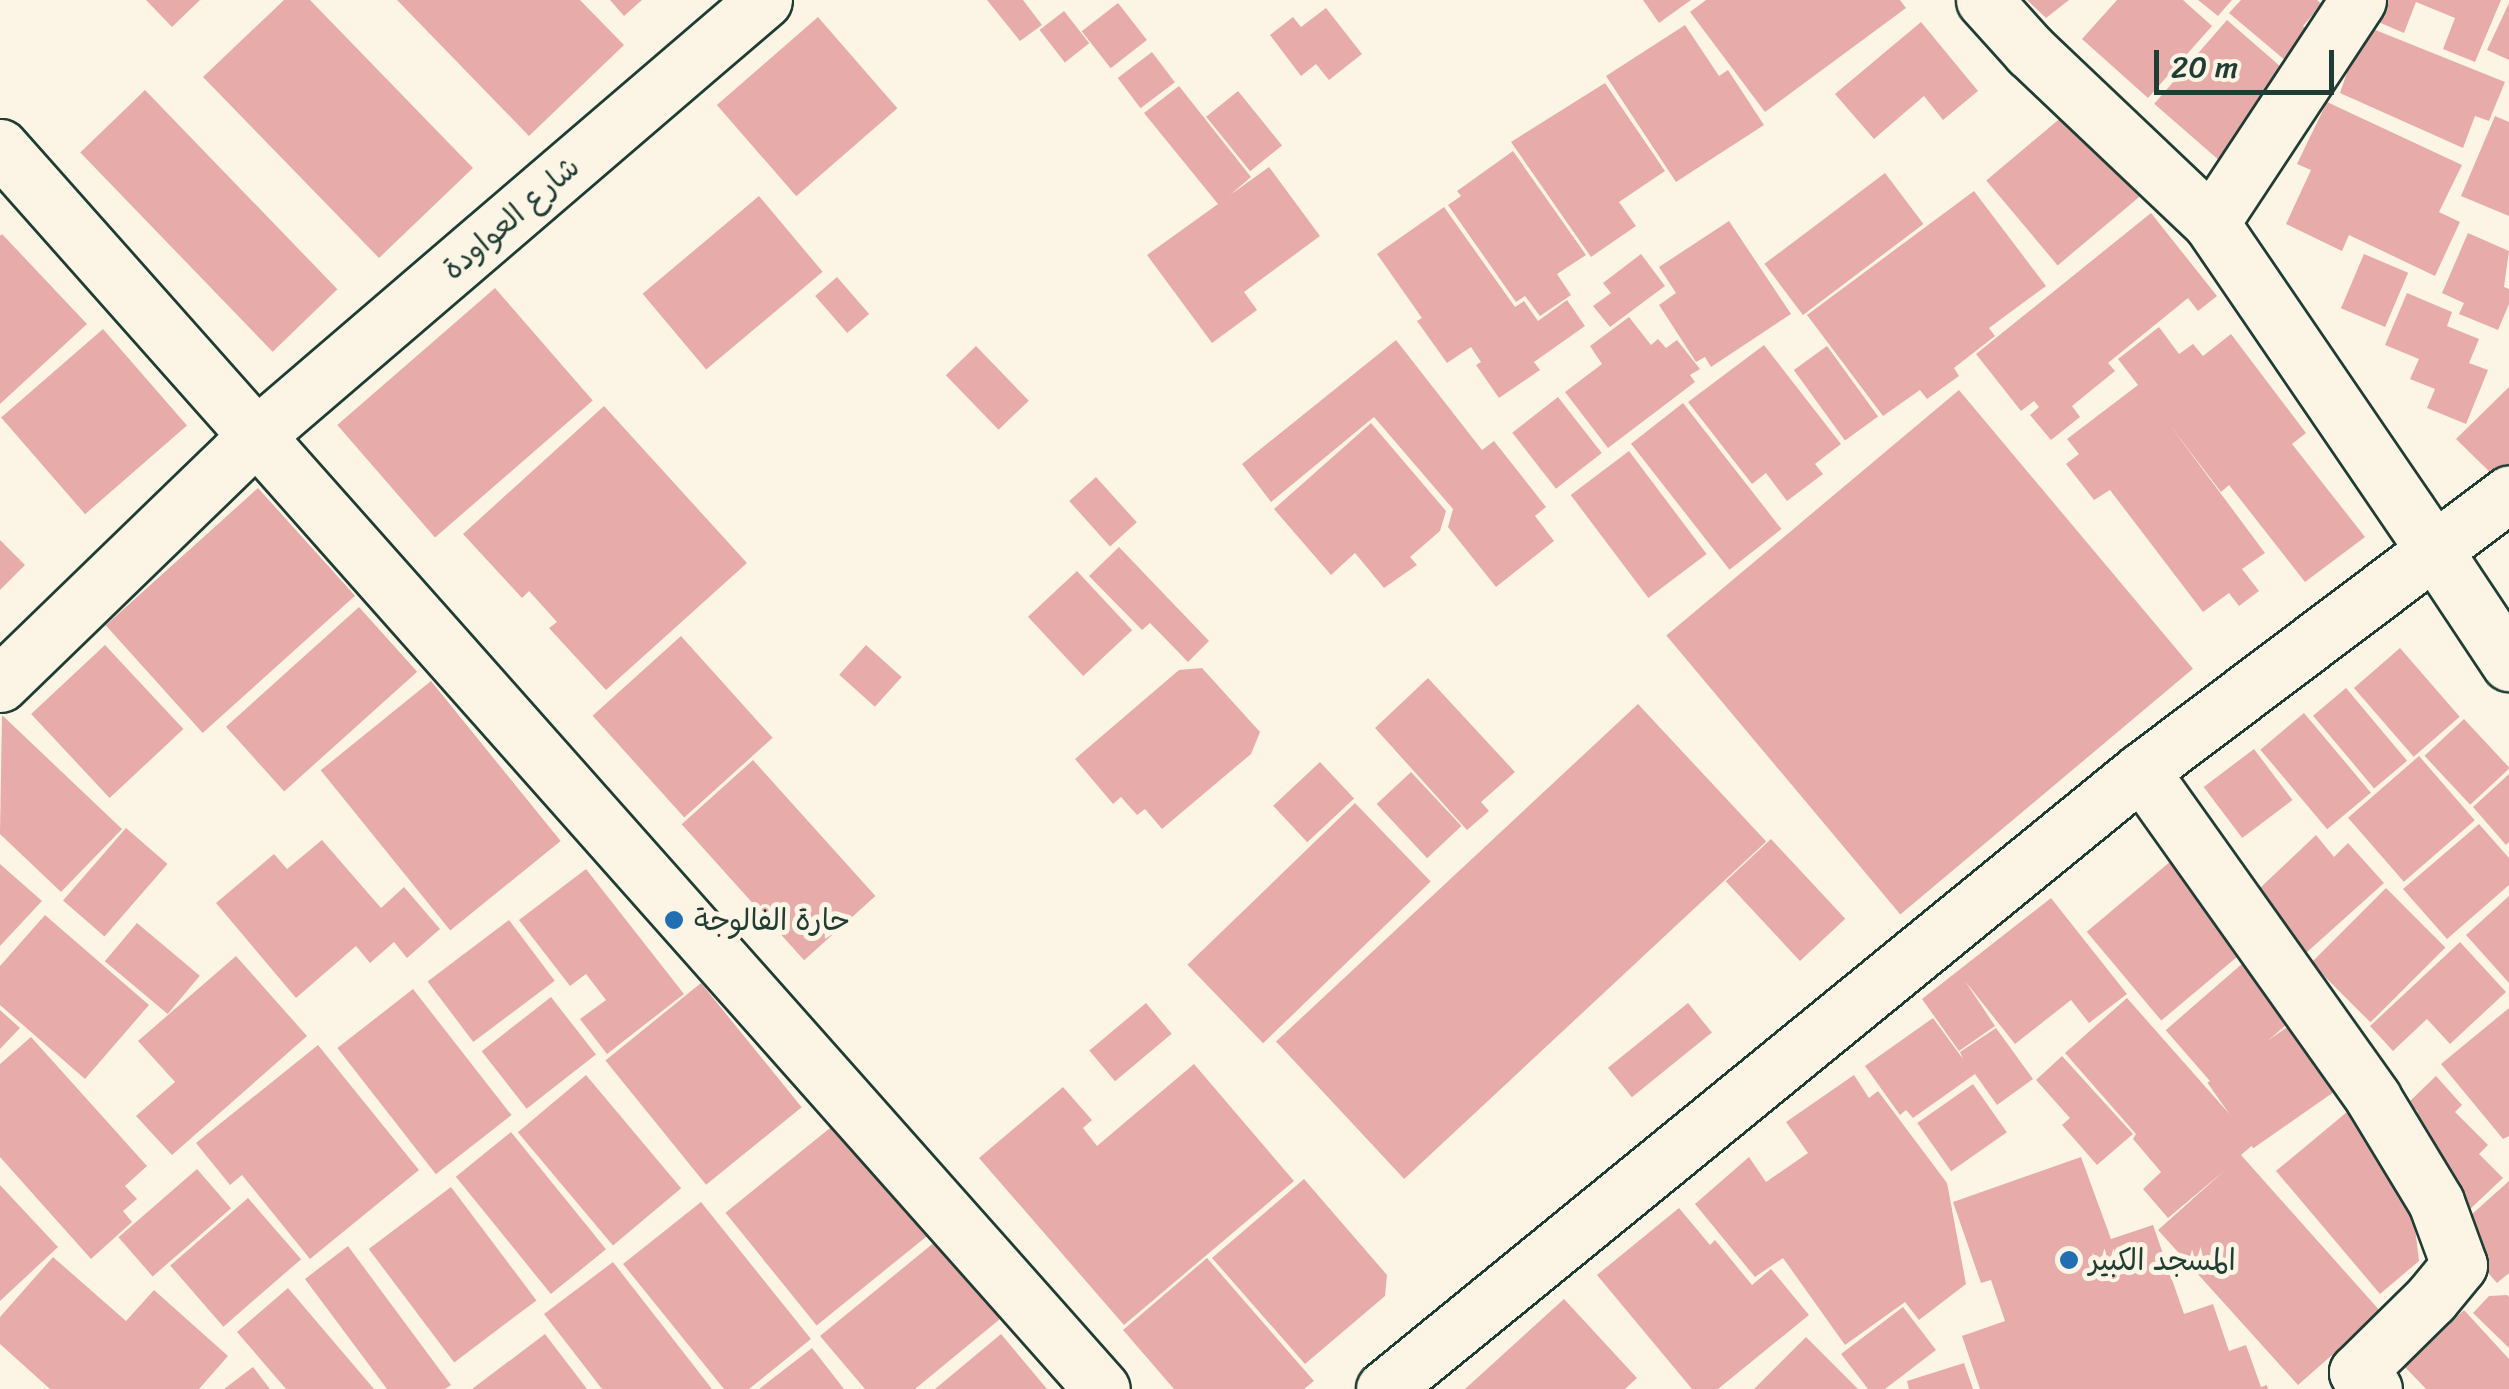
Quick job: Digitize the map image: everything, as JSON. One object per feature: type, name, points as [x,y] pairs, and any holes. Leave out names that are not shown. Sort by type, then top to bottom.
[{"type":"street","name":"شارع العواودة","points":[[0,684],[257,435],[764,0]]},
{"type":"street","points":[[1984,0],[2030,51],[2211,223],[2509,663]]},
{"type":"street","points":[[2211,223],[2358,0]]},
{"type":"street","points":[[0,147],[1102,1389]]},
{"type":"street","points":[[1384,1389],[2141,771],[2509,494]]},
{"type":"street","points":[[2141,771],[2373,1098],[2436,1202],[2458,1265],[2358,1383]]},
{"type":"building","points":[[146,0],[200,0],[172,27]]},
{"type":"building","points":[[284,0],[310,0],[473,168],[379,258],[203,77]]},
{"type":"building","points":[[397,0],[580,0],[624,45],[529,136]]},
{"type":"building","points":[[610,0],[642,0],[624,16]]},
{"type":"building","points":[[987,0],[1023,0],[1042,25],[1020,41]]},
{"type":"building","points":[[1643,0],[1691,0],[1659,23]]},
{"type":"building","points":[[1706,0],[1900,0],[1906,8],[1765,112],[1690,12]]},
{"type":"building","points":[[2027,0],[2069,0],[2046,18]]},
{"type":"building","points":[[2117,0],[2183,0],[2212,26],[2148,98],[2082,39]]},
{"type":"building","points":[[2198,0],[2232,0],[2218,16]]},
{"type":"building","points":[[2241,0],[2317,0],[2322,4],[2303,26],[2318,38],[2293,67],[2229,13]]},
{"type":"building","points":[[2377,0],[2501,0],[2475,62],[2443,49],[2455,18],[2416,2],[2404,33],[2369,18]]},
{"type":"building","points":[[1118,3],[1147,40],[1111,68],[1082,31]]},
{"type":"building","points":[[2509,3],[2509,60],[2487,50]]},
{"type":"building","points":[[1326,8],[1362,54],[1329,80],[1316,64],[1301,76],[1270,35],[1293,17],[1301,27]]},
{"type":"building","points":[[1064,11],[1089,43],[1065,62],[1040,30]]},
{"type":"building","points":[[818,17],[897,108],[796,196],[717,105]]},
{"type":"building","points":[[2227,20],[2292,76],[2219,160],[2154,104]]},
{"type":"building","points":[[1921,22],[1978,91],[1943,120],[1924,96],[1874,139],[1835,94]]},
{"type":"building","points":[[1685,25],[1719,76],[1728,70],[1764,125],[1676,182],[1606,76]]},
{"type":"building","points":[[2363,25],[2505,82],[2489,121],[2475,116],[2463,148],[2340,93]]},
{"type":"building","points":[[1152,52],[1175,82],[1141,108],[1118,78]]},
{"type":"building","points":[[1605,83],[1665,171],[1619,202],[1636,226],[1591,257],[1511,142]]},
{"type":"building","points":[[1179,86],[1251,177],[1230,195],[1269,167],[1320,236],[1244,292],[1257,310],[1212,343],[1147,255],[1218,204],[1144,113]]},
{"type":"building","points":[[145,90],[337,289],[273,352],[80,153]]},
{"type":"building","points":[[1238,91],[1282,145],[1250,171],[1206,117]]},
{"type":"building","points":[[2327,102],[2462,165],[2439,212],[2460,222],[2435,276],[2349,235],[2342,251],[2286,224],[2311,170],[2297,164]]},
{"type":"building","points":[[2069,111],[2140,196],[2058,265],[1986,180]]},
{"type":"building","points":[[2495,116],[2509,122],[2509,216],[2461,196]]},
{"type":"building","points":[[1513,151],[1586,255],[1557,274],[1571,295],[1540,316],[1525,296],[1516,302],[1448,205],[1461,196],[1457,191]]},
{"type":"building","points":[[1885,173],[1924,224],[1803,315],[1764,264]]},
{"type":"building","points":[[1974,191],[2046,286],[1989,328],[1995,336],[1954,368],[1959,376],[1927,399],[1920,390],[1883,416],[1807,315]]},
{"type":"building","points":[[759,196],[823,272],[706,370],[643,294]]},
{"type":"building","points":[[1444,207],[1515,307],[1524,301],[1538,321],[1567,300],[1585,326],[1534,362],[1540,370],[1499,398],[1476,365],[1481,362],[1471,347],[1447,363],[1417,321],[1422,318],[1377,254]]},
{"type":"building","points":[[2151,213],[2217,296],[2198,311],[2188,298],[2108,363],[2115,371],[2072,406],[2080,417],[2051,440],[2030,415],[2039,407],[2034,401],[2021,411],[1976,354]]},
{"type":"building","points":[[1729,221],[1791,314],[1711,367],[1705,357],[1696,362],[1659,305],[1676,293],[1659,267]]},
{"type":"building","points":[[2468,233],[2509,251],[2504,287],[2509,289],[2509,304],[2498,330],[2459,314],[2464,303],[2442,293]]},
{"type":"building","points":[[0,236],[87,324],[0,404]]},
{"type":"building","points":[[1641,254],[1665,286],[1610,327],[1593,306],[1611,293],[1603,283]]},
{"type":"building","points":[[2364,254],[2408,273],[2385,327],[2341,308]]},
{"type":"building","points":[[837,277],[869,314],[847,333],[815,296]]},
{"type":"building","points":[[495,288],[593,400],[435,538],[337,425]]},
{"type":"building","points":[[2407,293],[2452,312],[2447,326],[2479,339],[2469,363],[2488,370],[2466,424],[2427,408],[2435,389],[2410,379],[2419,359],[2385,345]]},
{"type":"building","points":[[1629,317],[1651,345],[1658,339],[1666,348],[1677,340],[1700,369],[1690,375],[1695,382],[1608,448],[1565,392],[1602,364],[1590,346]]},
{"type":"building","points":[[2159,327],[2179,354],[2193,344],[2203,356],[2231,334],[2306,433],[2292,444],[2365,537],[2305,582],[2229,485],[2221,492],[2169,424],[2265,553],[2242,569],[2259,591],[2239,606],[2229,593],[2203,612],[2110,490],[2094,500],[2066,464],[2079,454],[2067,439],[2138,385],[2118,359]]},
{"type":"building","points":[[103,329],[187,426],[85,514],[1,418]]},
{"type":"building","points":[[1396,340],[1482,450],[1494,441],[1546,507],[1535,516],[1554,541],[1496,587],[1448,527],[1453,509],[1374,417],[1271,502],[1242,464]]},
{"type":"building","points":[[1764,345],[1841,444],[1815,464],[1823,474],[1787,501],[1766,473],[1752,484],[1688,402]]},
{"type":"building","points":[[976,346],[1029,401],[999,430],[946,375]]},
{"type":"building","points":[[1827,346],[1878,416],[1845,440],[1794,370]]},
{"type":"building","points":[[2509,387],[2509,469],[2498,480],[2456,439]]},
{"type":"building","points":[[1959,390],[2193,669],[1900,914],[1666,636]]},
{"type":"building","points":[[1558,397],[1602,453],[1556,489],[1512,433]]},
{"type":"building","points":[[1683,403],[1782,529],[1729,570],[1631,444]]},
{"type":"building","points":[[604,406],[747,563],[606,690],[549,628],[557,622],[529,591],[522,598],[463,534]]},
{"type":"building","points":[[1371,423],[1446,511],[1440,531],[1410,557],[1417,565],[1384,588],[1355,553],[1331,575],[1274,509]]},
{"type":"building","points":[[1629,451],[1707,554],[1648,598],[1571,495]]},
{"type":"building","points":[[1096,477],[1137,522],[1110,546],[1069,501]]},
{"type":"building","points":[[258,488],[355,596],[203,733],[106,625]]},
{"type":"building","points":[[0,540],[25,565],[0,590]]},
{"type":"building","points":[[1119,547],[1209,641],[1188,662],[1150,623],[1142,630],[1089,576]]},
{"type":"building","points":[[1077,571],[1132,630],[1083,676],[1028,617]]},
{"type":"building","points":[[359,607],[417,672],[284,791],[226,727]]},
{"type":"building","points":[[681,636],[773,738],[684,817],[593,716]]},
{"type":"building","points":[[105,645],[183,729],[110,798],[31,714]]},
{"type":"building","points":[[866,645],[902,677],[875,707],[839,675]]},
{"type":"building","points":[[2400,648],[2460,717],[2414,757],[2354,688]]},
{"type":"building","points":[[1202,668],[1260,732],[1251,754],[1162,829],[1145,809],[1137,815],[1121,797],[1113,804],[1075,759],[1179,670]]},
{"type":"building","points":[[1428,678],[1515,772],[1481,802],[1489,811],[1467,830],[1375,728]]},
{"type":"building","points":[[431,681],[561,841],[450,930],[321,770]]},
{"type":"building","points":[[2346,688],[2407,761],[2374,788],[2313,716]]},
{"type":"building","points":[[1638,704],[1766,841],[1404,1179],[1276,1042]]},
{"type":"building","points":[[2304,713],[2371,793],[2327,829],[2260,750]]},
{"type":"building","points":[[2,715],[122,829],[61,892],[0,834]]},
{"type":"building","points":[[2464,719],[2509,767],[2470,805],[2425,756]]},
{"type":"building","points":[[2254,749],[2293,800],[2242,838],[2204,787]]},
{"type":"building","points":[[2419,756],[2475,820],[2404,882],[2348,818]]},
{"type":"building","points":[[753,760],[875,896],[804,960],[682,824]]},
{"type":"building","points":[[1320,762],[1354,799],[1307,842],[1273,806]]},
{"type":"building","points":[[1411,772],[1461,826],[1427,858],[1377,804]]},
{"type":"building","points":[[2509,774],[2509,842],[2506,845],[2473,807]]},
{"type":"building","points":[[1355,803],[1431,881],[1263,1043],[1187,965]]},
{"type":"building","points":[[2479,824],[2509,858],[2509,885],[2447,939],[2403,889]]},
{"type":"building","points":[[126,828],[168,864],[105,937],[63,900]]},
{"type":"building","points":[[2316,835],[2334,857],[2348,843],[2384,883],[2306,953],[2259,889]]},
{"type":"building","points":[[1771,839],[1845,919],[1800,961],[1726,881]]},
{"type":"building","points":[[322,840],[381,908],[404,887],[440,929],[407,958],[394,942],[370,963],[356,946],[296,998],[216,903],[274,854],[287,869]]},
{"type":"building","points":[[2171,861],[2246,950],[2161,1021],[2087,932]]},
{"type":"building","points":[[0,864],[42,901],[0,946]]},
{"type":"building","points":[[586,869],[684,994],[607,1054],[580,1019],[606,1000],[586,974],[570,986],[519,920]]},
{"type":"building","points":[[2386,888],[2445,947],[2370,1022],[2311,963]]},
{"type":"building","points":[[2509,896],[2509,983],[2466,935]]},
{"type":"building","points":[[2051,898],[2127,994],[2089,1023],[2071,1000],[2015,1044],[1965,981],[1995,1026],[1959,1051],[1922,999]]},
{"type":"building","points":[[45,915],[149,1005],[85,1079],[0,1005],[0,966]]},
{"type":"building","points":[[509,920],[555,981],[473,1042],[428,981]]},
{"type":"building","points":[[137,923],[200,976],[168,1014],[105,961]]},
{"type":"building","points":[[2460,942],[2506,992],[2450,1044],[2427,1019],[2393,1051],[2370,1026]]},
{"type":"building","points":[[236,956],[307,1036],[172,1155],[136,1116],[175,1082],[138,1041]]},
{"type":"building","points":[[2251,956],[2300,1013],[2215,1087],[2166,1030]]},
{"type":"building","points":[[701,983],[802,1107],[706,1185],[605,1060]]},
{"type":"building","points":[[413,989],[512,1115],[436,1174],[337,1048]]},
{"type":"building","points":[[551,997],[596,1055],[527,1109],[482,1051]]},
{"type":"building","points":[[2127,998],[2255,1143],[2241,1155],[2381,1312],[2298,1385],[2158,1230],[2224,1171],[2168,1218],[2143,1189],[2161,1172],[2133,1139],[2136,1134],[2065,1053]]},
{"type":"building","points":[[1146,1003],[1172,1034],[1115,1081],[1089,1051]]},
{"type":"building","points":[[1688,1003],[1712,1033],[1632,1097],[1608,1068]]},
{"type":"building","points":[[2509,1008],[2509,1136],[2503,1139],[2441,1064]]},
{"type":"building","points":[[0,1010],[20,1028],[0,1049]]},
{"type":"building","points":[[1933,1018],[1963,1059],[1960,1052],[1996,1028],[2033,1079],[1997,1105],[1975,1074],[1913,1118],[1906,1110],[1900,1115],[1865,1066]]},
{"type":"building","points":[[2300,1018],[2346,1084],[2253,1148],[2207,1083]]},
{"type":"building","points":[[31,1037],[147,1166],[125,1186],[137,1199],[123,1211],[132,1222],[91,1259],[0,1157],[0,1064]]},
{"type":"building","points":[[318,1045],[419,1170],[310,1259],[242,1175],[230,1185],[196,1143]]},
{"type":"building","points":[[2062,1056],[2133,1134],[2097,1165],[2062,1125],[2070,1118],[2036,1080]]},
{"type":"building","points":[[1194,1064],[1294,1181],[1124,1325],[979,1158],[1063,1087],[1092,1120],[1083,1128],[1097,1146]]},
{"type":"building","points":[[586,1075],[681,1188],[613,1246],[518,1132]]},
{"type":"building","points":[[1854,1075],[1869,1098],[1878,1091],[1947,1183],[1966,1284],[1919,1320],[1905,1302],[1845,1345],[1783,1258],[1755,1277],[1695,1204],[1749,1157],[1766,1182],[1808,1153],[1786,1122]]},
{"type":"building","points":[[2436,1076],[2462,1105],[2455,1112],[2488,1145],[2479,1154],[2503,1178],[2467,1212],[2406,1123],[2418,1112],[2409,1102]]},
{"type":"building","points":[[1973,1084],[2007,1132],[1951,1171],[1917,1123]]},
{"type":"building","points":[[2353,1107],[2412,1202],[2419,1261],[2380,1294],[2276,1171]]},
{"type":"building","points":[[835,1124],[926,1237],[817,1325],[725,1213]]},
{"type":"building","points":[[511,1132],[606,1249],[551,1294],[456,1177]]},
{"type":"building","name":"المسجد الكبير","points":[[2081,1157],[2111,1239],[2153,1225],[2184,1314],[2213,1304],[2229,1351],[2246,1345],[2261,1387],[2267,1385],[2268,1389],[1980,1389],[1962,1336],[2005,1321],[1991,1280],[1981,1283],[1953,1202]]},
{"type":"building","points":[[197,1169],[231,1208],[153,1276],[119,1237]]},
{"type":"building","points":[[1304,1179],[1387,1275],[1385,1296],[1305,1364],[1212,1258]]},
{"type":"building","points":[[2509,1181],[2509,1273],[2497,1283],[2452,1232]]},
{"type":"building","points":[[0,1185],[58,1247],[0,1301]]},
{"type":"building","points":[[451,1187],[536,1300],[454,1362],[369,1249]]},
{"type":"building","points":[[248,1198],[301,1259],[223,1327],[170,1266]]},
{"type":"building","points":[[701,1202],[811,1339],[749,1389],[724,1389],[623,1264]]},
{"type":"building","points":[[1679,1208],[1710,1245],[1715,1240],[1752,1285],[1771,1269],[1809,1315],[1718,1389],[1692,1389],[1597,1275]]},
{"type":"building","points":[[936,1241],[1000,1319],[915,1389],[865,1389],[820,1336]]},
{"type":"building","points":[[348,1246],[451,1385],[445,1389],[387,1389],[305,1279]]},
{"type":"building","points":[[53,1257],[126,1321],[154,1290],[228,1356],[199,1389],[50,1389],[0,1344],[0,1317]]},
{"type":"building","points":[[1207,1258],[1314,1381],[1304,1389],[1174,1389],[1123,1330]]},
{"type":"building","points":[[613,1262],[712,1389],[602,1389],[544,1314]]},
{"type":"building","points":[[288,1288],[374,1389],[286,1389],[237,1332]]},
{"type":"building","points":[[2507,1295],[2509,1348],[2473,1313],[2489,1296]]},
{"type":"building","points":[[1564,1299],[1637,1378],[1625,1389],[1465,1389]]},
{"type":"building","points":[[1903,1307],[1936,1350],[1885,1389],[1868,1389],[1841,1354]]},
{"type":"building","points":[[2464,1310],[2509,1359],[2509,1389],[2426,1389],[2404,1366]]},
{"type":"building","points":[[545,1334],[587,1389],[472,1389]]},
{"type":"building","points":[[1001,1334],[1047,1389],[935,1389]]},
{"type":"building","points":[[1806,1337],[1858,1389],[1754,1389]]},
{"type":"building","points":[[812,1348],[844,1389],[759,1389]]},
{"type":"building","points":[[1964,1363],[1973,1389],[1909,1389],[1907,1381]]},
{"type":"building","points":[[253,1367],[270,1389],[224,1389]]},
{"type":"place","name":"حارة الفالوجة","points":[[674,920]]},
{"type":"place","name":"المسجد الكبير","points":[[2069,1260]]}]
